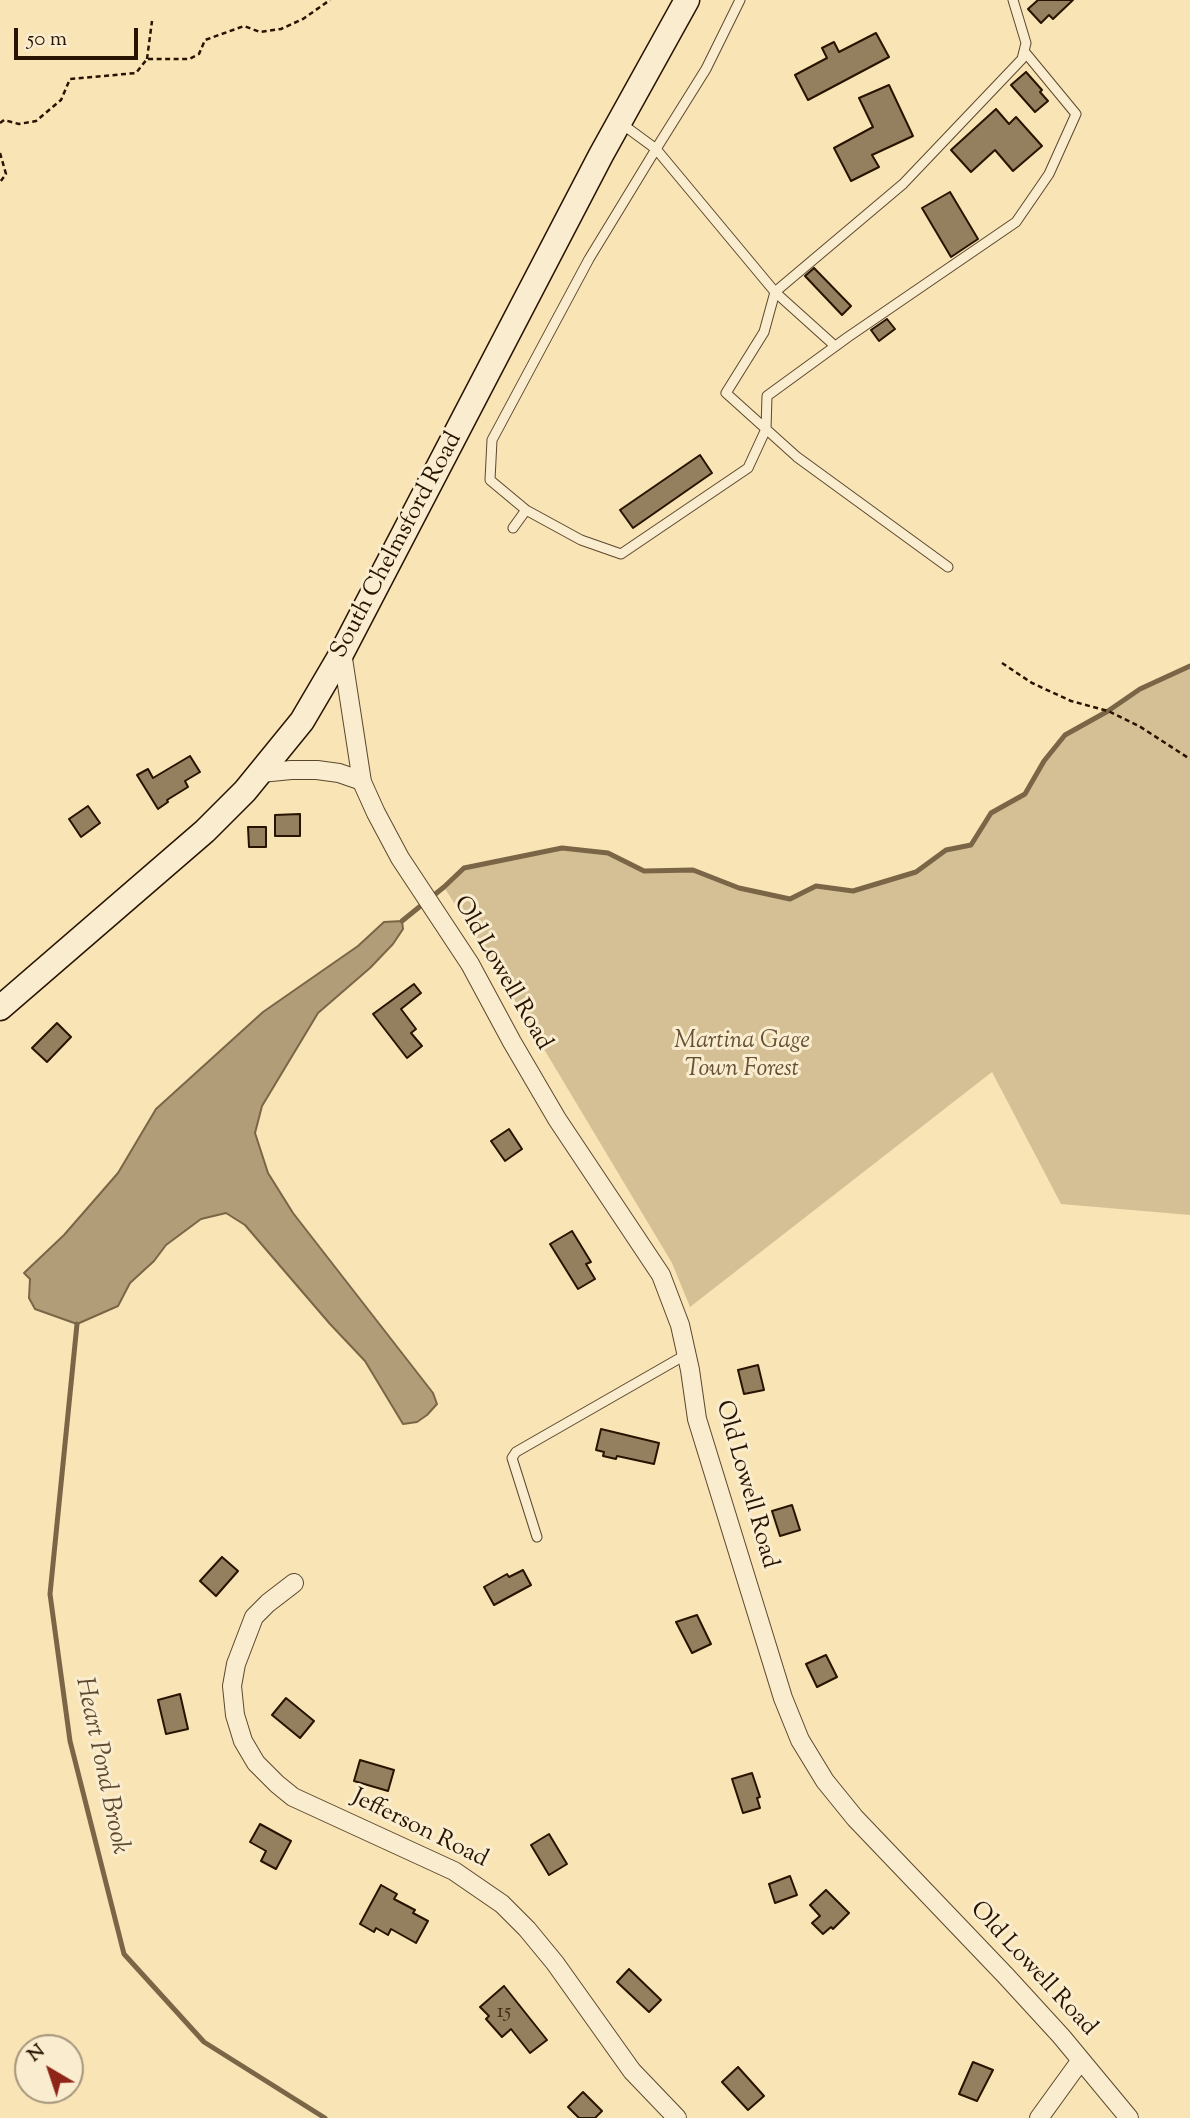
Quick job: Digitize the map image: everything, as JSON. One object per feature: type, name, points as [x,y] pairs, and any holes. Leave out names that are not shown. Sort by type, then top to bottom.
[{"type":"main road","name":"South Chelmsford Road","points":[[0,1007],[89,929],[157,875],[205,831],[261,773],[302,721],[342,652],[568,216],[687,0]]},
{"type":"street","name":"Old Lowell Road","points":[[342,652],[362,781],[400,858],[470,964],[557,1119],[661,1275],[680,1325],[697,1419],[783,1698],[800,1740],[825,1781],[855,1818],[1006,1976],[1129,2118]]},
{"type":"street","points":[[261,773],[291,769],[317,770],[339,773],[362,781]]},
{"type":"street","name":"Jefferson Road","points":[[294,1583],[254,1617],[236,1664],[232,1686],[235,1715],[243,1741],[256,1763],[293,1797],[454,1871],[502,1904],[527,1928],[632,2071],[677,2118]]},
{"type":"street","points":[[1039,2118],[1081,2060]]},
{"type":"lane","points":[[740,0],[706,69],[589,259],[492,440],[490,480],[526,510],[581,540],[621,554],[748,468],[766,429],[767,396],[1016,222],[1049,174],[1076,114],[1024,51]]},
{"type":"lane","points":[[948,567],[797,457],[726,393],[764,332],[775,292],[903,184],[1004,81],[1022,59],[1026,43],[1013,0]]},
{"type":"lane","points":[[620,123],[656,149],[775,292],[835,346]]},
{"type":"lane","points":[[513,528],[526,510]]},
{"type":"lane","points":[[537,1537],[512,1458],[516,1452],[687,1354]]},
{"type":"path","points":[[147,59],[189,59],[199,54],[205,40],[244,26],[260,32],[281,29],[303,19],[330,0]]},
{"type":"path","points":[[0,123],[4,120],[19,124],[36,121],[61,100],[70,79],[136,73],[147,59],[152,21]]},
{"type":"path","points":[[0,153],[6,174],[0,182]]},
{"type":"path","points":[[1002,663],[1032,683],[1070,701],[1108,711],[1139,726],[1190,759]]},
{"type":"green space","name":"Martina Gage Town Forest","points":[[1190,666],[1190,1215],[1061,1204],[992,1072],[690,1307],[672,1263],[444,887],[464,868],[562,848],[608,853],[645,871],[693,870],[739,888],[790,899],[816,886],[853,891],[916,872],[946,850],[971,845],[991,813],[1026,794],[1044,761],[1065,735],[1140,689]]},
{"type":"shaded area","points":[[402,921],[403,929],[393,944],[318,1013],[262,1106],[255,1133],[268,1173],[293,1213],[433,1393],[437,1404],[427,1415],[417,1422],[403,1424],[365,1361],[245,1225],[226,1213],[201,1219],[166,1245],[154,1261],[130,1283],[118,1306],[77,1324],[35,1309],[29,1298],[30,1279],[24,1273],[64,1235],[118,1173],[156,1109],[263,1012],[358,946],[384,922]]},
{"type":"building","points":[[1038,0],[1073,0],[1053,19],[1049,15],[1041,23],[1028,9]]},
{"type":"building","points":[[876,33],[889,57],[808,100],[795,75],[827,58],[822,48],[834,42],[839,52]]},
{"type":"building","points":[[1026,72],[1048,101],[1035,112],[1011,85]]},
{"type":"building","points":[[889,85],[913,136],[872,155],[879,167],[851,181],[834,148],[873,127],[859,98]]},
{"type":"building","points":[[996,109],[1009,124],[1016,117],[1042,146],[1013,171],[995,150],[971,172],[951,150]]},
{"type":"building","points":[[950,192],[978,239],[951,257],[922,208]]},
{"type":"building","points":[[814,268],[851,306],[842,315],[805,276]]},
{"type":"building","points":[[887,319],[895,329],[879,341],[871,330]]},
{"type":"building","points":[[700,455],[712,473],[633,528],[620,510]]},
{"type":"building","points":[[190,756],[200,772],[185,781],[188,787],[158,809],[137,775],[148,769],[153,778]]},
{"type":"building","points":[[88,806],[100,823],[81,837],[69,819]]},
{"type":"building","points":[[300,814],[300,836],[275,836],[275,815]]},
{"type":"building","points":[[248,827],[266,827],[266,847],[249,847]]},
{"type":"building","points":[[414,984],[421,993],[401,1009],[416,1029],[411,1033],[422,1046],[407,1058],[373,1014]]},
{"type":"building","points":[[57,1023],[71,1037],[47,1062],[32,1048]]},
{"type":"building","points":[[509,1129],[522,1149],[505,1161],[491,1141]]},
{"type":"building","points":[[572,1231],[591,1262],[586,1264],[595,1279],[578,1289],[550,1244]]},
{"type":"building","points":[[758,1365],[764,1390],[744,1394],[738,1370]]},
{"type":"building","points":[[601,1429],[659,1443],[654,1464],[617,1456],[616,1459],[603,1456],[604,1452],[596,1450]]},
{"type":"building","points":[[792,1505],[800,1530],[780,1536],[772,1511]]},
{"type":"building","points":[[222,1557],[238,1571],[216,1596],[200,1581]]},
{"type":"building","points":[[523,1570],[531,1585],[494,1605],[484,1587],[507,1574],[509,1577]]},
{"type":"building","points":[[697,1615],[711,1644],[692,1653],[676,1622]]},
{"type":"building","points":[[826,1655],[837,1677],[817,1687],[806,1664]]},
{"type":"building","points":[[180,1694],[188,1729],[166,1734],[158,1700]]},
{"type":"building","points":[[286,1698],[314,1721],[300,1738],[272,1715]]},
{"type":"building","points":[[360,1760],[394,1770],[388,1791],[354,1781]]},
{"type":"building","points":[[752,1773],[760,1797],[757,1798],[760,1808],[743,1813],[732,1779]]},
{"type":"building","points":[[260,1824],[291,1841],[276,1869],[261,1861],[266,1851],[250,1842]]},
{"type":"building","points":[[549,1834],[567,1864],[549,1875],[531,1845]]},
{"type":"building","points":[[790,1876],[797,1895],[775,1903],[769,1884]]},
{"type":"building","points":[[381,1885],[397,1894],[394,1899],[415,1910],[413,1913],[428,1921],[416,1943],[391,1929],[388,1935],[376,1928],[374,1932],[360,1924]]},
{"type":"building","points":[[826,1890],[849,1913],[833,1929],[831,1927],[823,1934],[812,1923],[820,1916],[810,1905]]},
{"type":"building","points":[[629,1969],[661,2000],[649,2012],[617,1982]]},
{"type":"building","points":[[504,1986],[547,2040],[530,2053],[511,2029],[502,2037],[486,2019],[489,2016],[480,2007]]},
{"type":"building","points":[[973,2062],[993,2070],[977,2101],[959,2094]]},
{"type":"building","points":[[738,2067],[764,2096],[748,2110],[722,2082]]},
{"type":"building","points":[[583,2092],[602,2111],[595,2118],[579,2118],[568,2107]]},
{"type":"waterway","name":"Heart Pond Brook","points":[[402,921],[464,868],[562,848],[608,853],[644,871],[693,870],[739,888],[790,899],[816,886],[853,891],[916,872],[946,850],[971,845],[991,813],[1025,794],[1044,761],[1065,735],[1140,689],[1190,666]]},
{"type":"waterway","name":"Heart Pond Brook","points":[[77,1324],[50,1594],[70,1741],[124,1954],[204,2042],[325,2118]]}]
